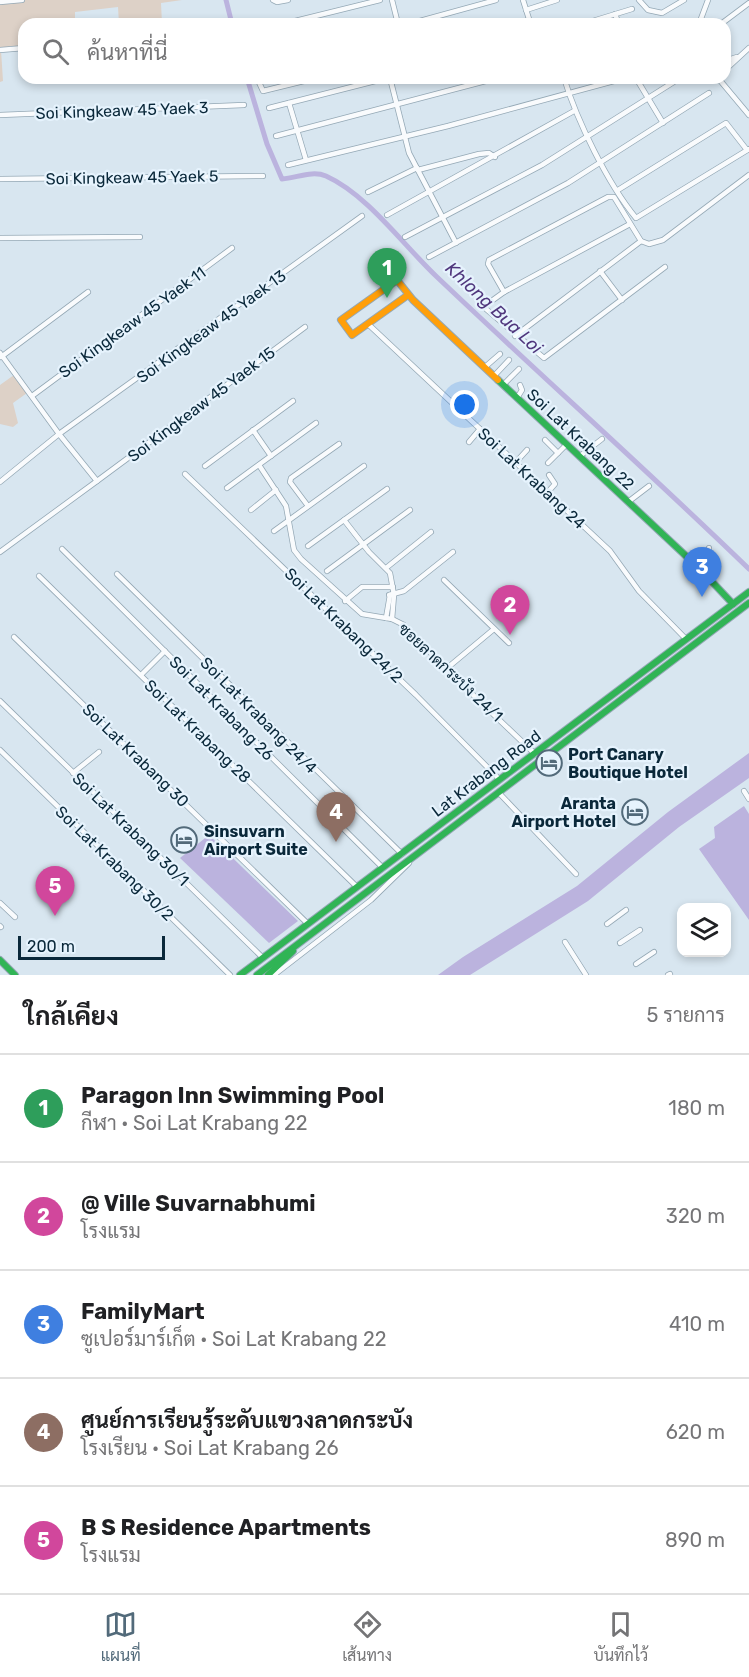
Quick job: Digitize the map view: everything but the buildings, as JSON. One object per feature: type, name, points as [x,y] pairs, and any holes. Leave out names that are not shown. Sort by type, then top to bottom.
[{"type":"main road","points":[[397,280],[408,295],[352,335],[341,320],[397,280]]},
{"type":"main road","name":"Soi Lat Krabang 22","points":[[408,295],[701,570],[733,604]]},
{"type":"main road","name":"Lat Krabang Road","points":[[240,975],[749,592]]},
{"type":"main road","name":"Lat Krabang Road","points":[[257,975],[749,603]]},
{"type":"main road","points":[[433,830],[439,837]]},
{"type":"main road","points":[[268,975],[303,942]]},
{"type":"main road","points":[[0,960],[15,975]]},
{"type":"street","points":[[2,1],[22,0]]},
{"type":"street","points":[[273,0],[277,2],[288,0]]},
{"type":"street","points":[[308,18],[381,0]]},
{"type":"street","points":[[392,0],[396,18]]},
{"type":"street","points":[[431,18],[496,0]]},
{"type":"street","points":[[523,0],[527,18]]},
{"type":"street","points":[[526,10],[557,0]]},
{"type":"street","points":[[639,0],[648,10],[662,13],[684,0]]},
{"type":"street","points":[[701,18],[708,0]]},
{"type":"street","points":[[729,18],[749,3]]},
{"type":"street","points":[[602,18],[632,9]]},
{"type":"street","points":[[615,14],[617,18]]},
{"type":"street","points":[[0,50],[18,48]]},
{"type":"street","points":[[731,64],[749,48]]},
{"type":"street","points":[[731,59],[737,57]]},
{"type":"street","points":[[259,84],[263,91],[292,84]]},
{"type":"street","points":[[269,108],[364,84]]},
{"type":"street","points":[[390,84],[417,169],[456,243]]},
{"type":"street","points":[[276,136],[476,84]]},
{"type":"street","points":[[566,84],[574,111],[601,162],[635,218],[639,218],[740,153],[747,148],[749,141]]},
{"type":"street","points":[[288,165],[603,84]]},
{"type":"street","points":[[639,84],[663,123]]},
{"type":"street","points":[[405,237],[542,165],[671,84]]},
{"type":"street","points":[[723,84],[749,115]]},
{"type":"street","points":[[429,257],[601,162],[709,93]]},
{"type":"street","points":[[289,103],[306,160]]},
{"type":"street","name":"Soi Kingkeaw 45 Yaek 3","points":[[0,115],[244,105]]},
{"type":"street","points":[[387,215],[495,157],[574,111]]},
{"type":"street","points":[[618,190],[726,123],[747,148]]},
{"type":"street","points":[[368,192],[417,169],[486,153],[495,157]]},
{"type":"street","points":[[504,292],[488,264],[489,260],[610,196],[614,197],[641,241],[649,244],[663,240],[749,175]]},
{"type":"street","name":"Soi Kingkeaw 45 Yaek 5","points":[[0,179],[263,176]]},
{"type":"street","name":"Soi Kingkeaw 45 Yaek 13","points":[[0,482],[59,434],[362,216]]},
{"type":"street","points":[[630,224],[504,292],[485,308],[515,336],[544,358],[665,267]]},
{"type":"street","points":[[0,238],[140,237]]},
{"type":"street","points":[[515,336],[641,241]]},
{"type":"street","name":"Soi Kingkeaw 45 Yaek 11","points":[[32,396],[232,248]]},
{"type":"street","points":[[600,271],[622,300]]},
{"type":"street","points":[[88,292],[1,355],[97,481]]},
{"type":"street","name":"Soi Lat Krabang 24","points":[[368,324],[610,551],[639,591],[686,639]]},
{"type":"street","name":"Soi Kingkeaw 45 Yaek 15","points":[[0,552],[305,327]]},
{"type":"street","points":[[485,368],[500,354]]},
{"type":"street","points":[[494,376],[509,360]]},
{"type":"street","points":[[503,385],[519,369]]},
{"type":"street","points":[[518,398],[522,390],[520,385]]},
{"type":"street","points":[[205,466],[293,401]]},
{"type":"street","points":[[227,488],[316,423]]},
{"type":"street","points":[[469,442],[480,429]]},
{"type":"street","points":[[253,430],[272,456]]},
{"type":"street","points":[[580,456],[602,439]]},
{"type":"street","points":[[545,440],[558,453]]},
{"type":"street","points":[[308,506],[290,482],[291,478],[339,444]]},
{"type":"street","points":[[548,463],[567,444]]},
{"type":"street","points":[[516,462],[527,450]]},
{"type":"street","name":"ซอยลาดกระบัง 24/1","points":[[259,465],[276,490],[290,519],[294,550],[345,601],[367,616],[392,619],[410,630],[446,669],[535,754]]},
{"type":"street","points":[[274,531],[364,466]]},
{"type":"street","name":"Soi Lat Krabang 24/2","points":[[185,474],[416,695],[500,780]]},
{"type":"street","points":[[547,492],[555,484],[549,475]]},
{"type":"street","points":[[628,502],[649,486]]},
{"type":"street","points":[[308,546],[387,489]]},
{"type":"street","points":[[251,510],[276,490]]},
{"type":"street","points":[[327,571],[410,510]]},
{"type":"street","points":[[344,520],[363,545],[386,568],[391,577],[392,619]]},
{"type":"street","points":[[386,568],[430,532]]},
{"type":"street","points":[[701,570],[708,561],[710,548]]},
{"type":"street","name":"Soi Lat Krabang 26","points":[[62,549],[382,868]]},
{"type":"street","points":[[345,601],[362,587],[392,592],[410,587],[453,552]]},
{"type":"street","name":"Soi Lat Krabang 24/4","points":[[117,574],[402,854]]},
{"type":"street","name":"Soi Lat Krabang 28","points":[[39,576],[357,887]]},
{"type":"street","points":[[444,580],[509,643]]},
{"type":"street","points":[[386,618],[392,592]]},
{"type":"street","points":[[446,669],[494,629]]},
{"type":"street","name":"Soi Lat Krabang 30","points":[[14,637],[308,924]]},
{"type":"street","points":[[141,675],[165,651]]},
{"type":"street","name":"Soi Lat Krabang 30/1","points":[[0,701],[262,958]]},
{"type":"street","name":"Soi Lat Krabang 30/2","points":[[0,750],[230,975]]},
{"type":"street","points":[[73,773],[99,752]]},
{"type":"street","points":[[744,791],[749,799]]},
{"type":"street","points":[[499,793],[576,874]]},
{"type":"street","points":[[274,975],[323,934],[371,900],[421,851]]},
{"type":"street","points":[[0,903],[15,917]]},
{"type":"street","points":[[607,924],[626,910]]},
{"type":"street","points":[[620,943],[640,930]]},
{"type":"street","points":[[565,942],[586,975]]},
{"type":"street","points":[[636,964],[654,952]]},
{"type":"shaded area","points":[[0,0],[182,0],[161,3],[162,18],[119,18],[118,7],[75,12],[75,18],[18,18],[18,49],[1,50],[3,81],[0,82]]},
{"type":"shaded area","points":[[14,375],[27,393],[13,403],[18,423],[13,427],[0,424],[0,385]]},
{"type":"shaded area","points":[[749,753],[749,778],[679,827],[588,901],[470,975],[438,975],[577,886],[668,812]]},
{"type":"shaded area","points":[[744,806],[749,814],[749,920],[699,849],[715,838],[714,827]]},
{"type":"shaded area","points":[[209,835],[298,921],[269,943],[180,858]]},
{"type":"waterway","name":"Khlong Bua Loi","points":[[226,0],[230,18]]},
{"type":"waterway","name":"Khlong Bua Loi","points":[[249,84],[267,144],[282,179],[321,174],[356,195],[385,222],[424,265],[749,569]]},
{"type":"traffic: fast","points":[[498,380],[701,570],[733,604]]},
{"type":"traffic: fast","points":[[240,975],[749,592]]},
{"type":"traffic: fast","points":[[257,975],[749,603]]},
{"type":"traffic: fast","points":[[268,975],[293,951]]},
{"type":"traffic: fast","points":[[0,960],[15,975]]},
{"type":"traffic: slow","points":[[408,295],[352,335],[341,320],[397,280],[413,300],[498,380]]},
{"type":"place","name":"Paragon Inn Swimming Pool","points":[[387,298]]},
{"type":"place","name":"FamilyMart","points":[[702,597]]},
{"type":"place","name":"@ Ville Suvarnabhumi","points":[[510,635]]},
{"type":"place","name":"Port Canary Boutique Hotel","points":[[549,763]]},
{"type":"place","name":"Aranta Airport Hotel","points":[[635,812]]},
{"type":"place","name":"Sinsuvarn Airport Suite","points":[[184,840]]},
{"type":"place","name":"ศูนย์การเรียนรู้ระดับแขวงลาดกระบัง","points":[[336,842]]},
{"type":"place","name":"B S Residence Apartments","points":[[55,916]]}]
